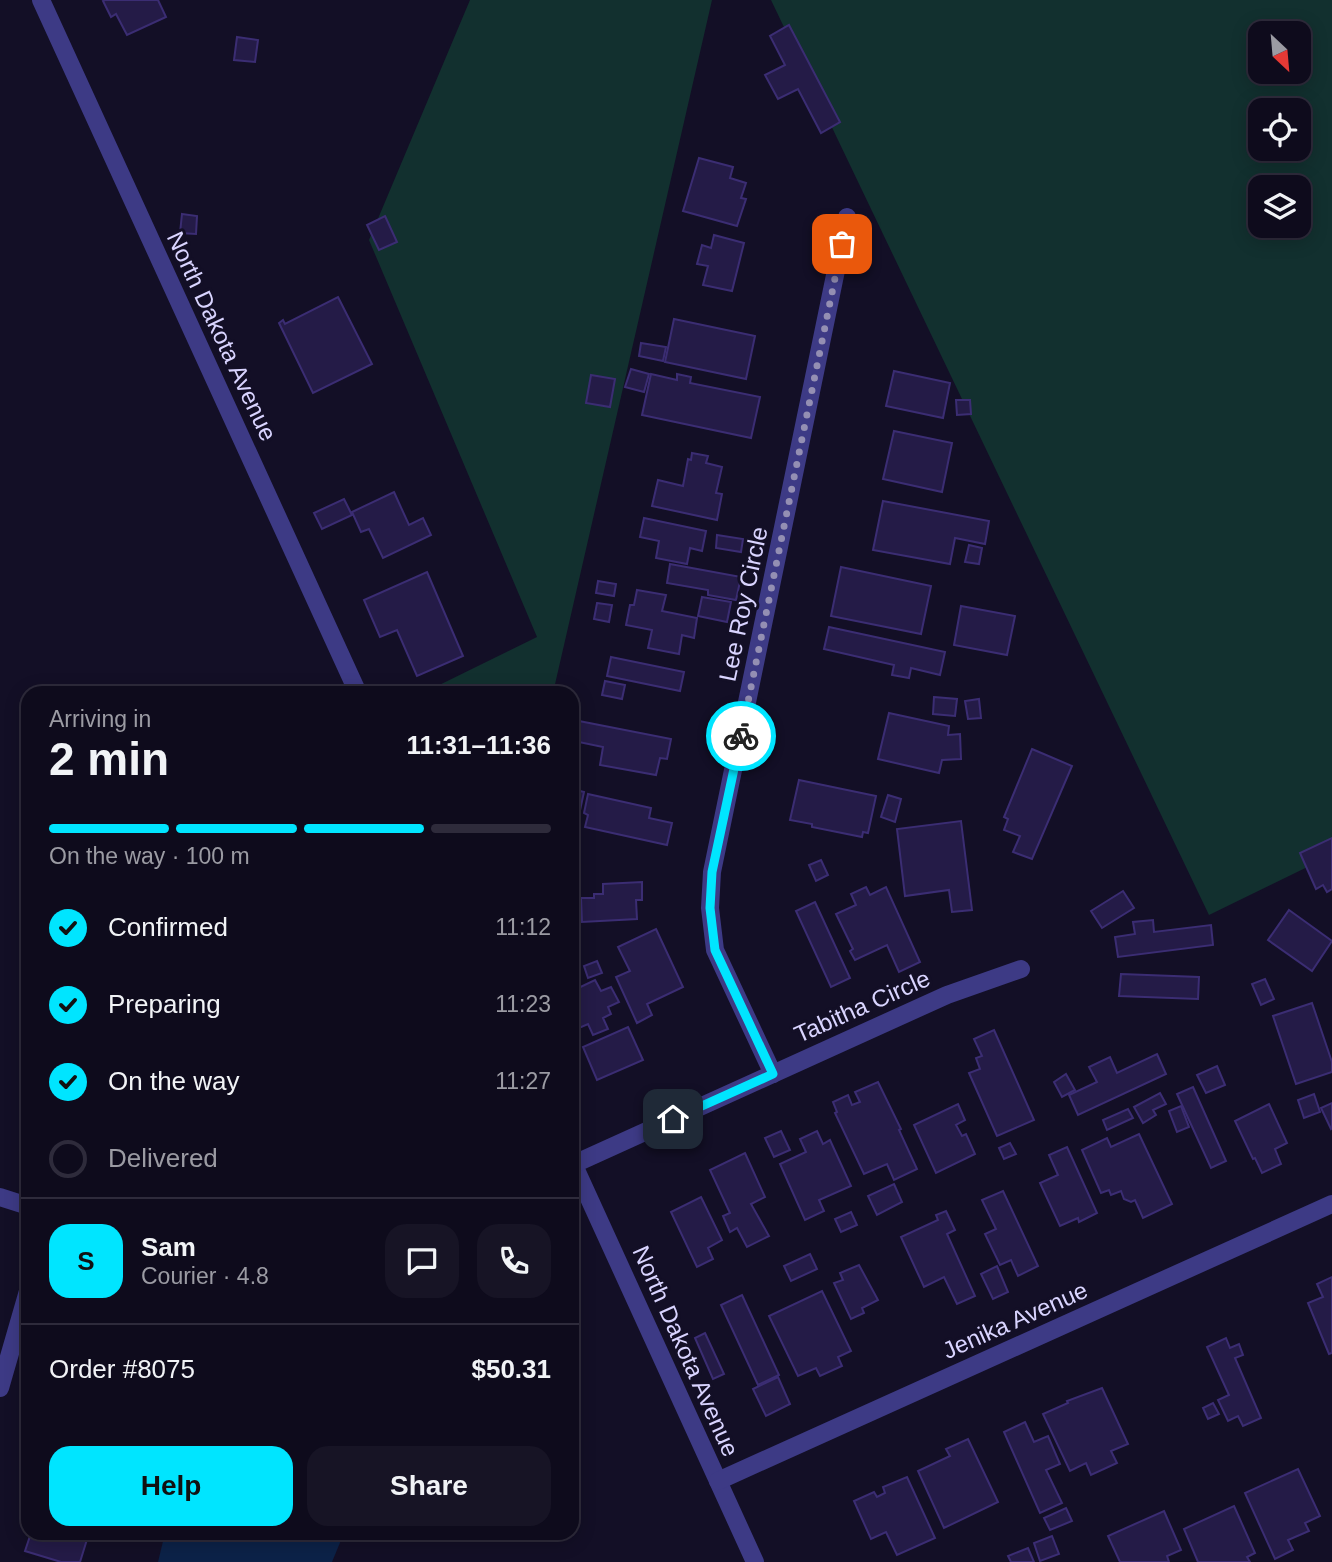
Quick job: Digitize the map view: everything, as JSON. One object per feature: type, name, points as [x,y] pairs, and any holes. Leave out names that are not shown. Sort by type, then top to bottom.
[{"type":"street","name":"North Dakota Avenue","points":[[41,0],[355,686]]},
{"type":"street","name":"Lee Roy Circle","points":[[773,1074],[715,950],[710,908],[712,872],[847,217]]},
{"type":"street","name":"Tabitha Circle","points":[[579,1159],[947,995],[1021,969]]},
{"type":"street","name":"North Dakota Avenue","points":[[579,1175],[755,1562]]},
{"type":"street","points":[[0,1198],[21,1204]]},
{"type":"street","name":"Jenika Avenue","points":[[718,1481],[1332,1204]]},
{"type":"street","points":[[0,1388],[21,1315]]},
{"type":"green space","points":[[470,0],[712,0],[555,686],[437,686],[537,637],[369,240]]},
{"type":"green space","points":[[771,0],[1332,0],[1332,855],[1209,915]]},
{"type":"water","points":[[163,1540],[341,1540],[332,1562],[158,1562]]},
{"type":"building","points":[[158,0],[166,17],[127,35],[116,14],[111,17],[103,1]]},
{"type":"building","points":[[789,25],[840,122],[821,133],[798,89],[778,99],[765,75],[785,65],[770,36]]},
{"type":"building","points":[[237,37],[258,40],[255,62],[234,60]]},
{"type":"building","points":[[699,158],[733,167],[730,178],[746,183],[741,198],[746,199],[737,226],[683,211]]},
{"type":"building","points":[[182,214],[197,216],[196,234],[180,233]]},
{"type":"building","points":[[385,216],[397,242],[379,250],[367,225]]},
{"type":"building","points":[[714,235],[744,243],[732,291],[703,285],[708,266],[697,264],[702,245],[711,248]]},
{"type":"building","points":[[338,297],[372,364],[313,393],[279,323],[283,320],[285,324]]},
{"type":"building","points":[[674,319],[755,336],[746,379],[665,362]]},
{"type":"building","points":[[641,343],[666,347],[663,361],[639,356]]},
{"type":"building","points":[[631,369],[649,374],[644,392],[625,387]]},
{"type":"building","points":[[894,371],[950,383],[943,418],[886,406]]},
{"type":"building","points":[[651,374],[677,380],[677,374],[691,377],[690,383],[760,397],[751,438],[642,415]]},
{"type":"building","points":[[591,375],[615,379],[610,407],[586,403]]},
{"type":"building","points":[[956,400],[970,400],[971,414],[957,415]]},
{"type":"building","points":[[894,431],[952,443],[942,492],[883,479]]},
{"type":"building","points":[[692,453],[708,456],[706,463],[722,467],[716,493],[722,494],[717,520],[652,506],[658,480],[683,486],[688,459],[691,460]]},
{"type":"building","points":[[394,492],[409,525],[423,518],[431,535],[383,558],[369,529],[361,532],[352,512]]},
{"type":"building","points":[[344,499],[352,515],[322,529],[314,513]]},
{"type":"building","points":[[883,501],[989,521],[985,544],[955,538],[950,564],[873,550]]},
{"type":"building","points":[[644,518],[706,531],[702,551],[690,548],[687,564],[656,558],[659,541],[640,537]]},
{"type":"building","points":[[717,535],[743,539],[741,552],[716,548]]},
{"type":"building","points":[[969,545],[982,548],[979,564],[965,562]]},
{"type":"building","points":[[670,564],[741,577],[736,600],[708,595],[708,590],[667,583]]},
{"type":"building","points":[[841,567],[931,586],[921,634],[831,616]]},
{"type":"building","points":[[427,572],[463,656],[417,676],[397,630],[380,637],[364,600]]},
{"type":"building","points":[[598,581],[616,584],[614,596],[596,593]]},
{"type":"building","points":[[637,590],[666,595],[662,611],[697,618],[694,638],[682,635],[679,654],[648,648],[652,630],[626,625],[630,605],[634,605]]},
{"type":"building","points":[[702,597],[731,602],[727,622],[698,616]]},
{"type":"building","points":[[597,603],[612,605],[609,622],[594,619]]},
{"type":"building","points":[[961,606],[1015,616],[1007,655],[954,645]]},
{"type":"building","points":[[829,627],[945,652],[940,675],[911,668],[909,678],[892,675],[894,665],[824,649]]},
{"type":"building","points":[[611,657],[684,672],[680,691],[607,676]]},
{"type":"building","points":[[605,681],[625,685],[622,699],[602,695]]},
{"type":"building","points":[[934,697],[957,699],[955,716],[933,714]]},
{"type":"building","points":[[979,699],[981,718],[968,719],[965,701]]},
{"type":"building","points":[[889,713],[949,726],[948,735],[960,734],[961,759],[942,760],[939,773],[878,759]]},
{"type":"building","points":[[579,721],[671,739],[667,759],[660,758],[656,775],[600,765],[603,747],[579,742]]},
{"type":"building","points":[[1032,749],[1072,766],[1032,859],[1013,852],[1020,836],[1004,830],[1008,819],[1004,817]]},
{"type":"building","points":[[799,780],[876,796],[868,833],[863,832],[862,837],[790,820]]},
{"type":"building","points":[[579,791],[584,792],[579,815]]},
{"type":"building","points":[[588,794],[651,808],[649,818],[672,823],[667,845],[585,827],[588,815],[584,813]]},
{"type":"building","points":[[888,795],[901,799],[895,822],[881,817]]},
{"type":"building","points":[[961,821],[972,910],[952,912],[949,890],[905,896],[897,829]]},
{"type":"building","points":[[1332,838],[1332,889],[1327,892],[1323,885],[1316,889],[1300,853]]},
{"type":"building","points":[[821,860],[828,875],[816,881],[809,865]]},
{"type":"building","points":[[642,882],[642,900],[636,900],[637,919],[582,922],[581,898],[594,898],[594,894],[603,894],[603,884]]},
{"type":"building","points":[[866,887],[870,895],[886,887],[920,962],[899,972],[887,945],[855,960],[850,951],[853,949],[836,914],[856,905],[851,894]]},
{"type":"building","points":[[1123,891],[1134,908],[1102,928],[1091,911]]},
{"type":"building","points":[[815,902],[850,978],[831,987],[796,911]]},
{"type":"building","points":[[1289,910],[1332,941],[1312,971],[1268,940]]},
{"type":"building","points":[[1153,920],[1154,932],[1211,925],[1213,945],[1118,957],[1115,937],[1135,934],[1133,922]]},
{"type":"building","points":[[656,929],[683,987],[647,1004],[652,1015],[637,1023],[616,977],[630,971],[618,947]]},
{"type":"building","points":[[597,961],[602,973],[588,978],[584,966]]},
{"type":"building","points":[[1121,974],[1199,977],[1198,999],[1119,996]]},
{"type":"building","points":[[1265,979],[1274,999],[1261,1005],[1252,984]]},
{"type":"building","points":[[595,980],[601,991],[611,987],[619,1002],[608,1007],[611,1014],[603,1018],[608,1029],[593,1035],[588,1024],[579,1028],[579,988]]},
{"type":"building","points":[[1312,1003],[1332,1062],[1332,1072],[1296,1084],[1273,1016]]},
{"type":"building","points":[[628,1027],[643,1060],[597,1080],[583,1047]]},
{"type":"building","points":[[994,1030],[1034,1120],[997,1136],[969,1073],[980,1069],[976,1058],[982,1056],[974,1039]]},
{"type":"building","points":[[1157,1054],[1166,1074],[1078,1115],[1069,1095],[1097,1082],[1089,1067],[1110,1057],[1117,1073]]},
{"type":"building","points":[[1217,1066],[1225,1085],[1206,1093],[1197,1075]]},
{"type":"building","points":[[1066,1074],[1075,1090],[1062,1097],[1054,1082]]},
{"type":"building","points":[[878,1082],[917,1169],[894,1180],[887,1164],[864,1174],[835,1113],[837,1112],[833,1102],[848,1095],[852,1105],[860,1102],[855,1092]]},
{"type":"building","points":[[1193,1087],[1226,1161],[1211,1168],[1177,1094]]},
{"type":"building","points":[[1160,1093],[1166,1104],[1153,1110],[1156,1115],[1143,1123],[1134,1107]]},
{"type":"building","points":[[1314,1094],[1320,1112],[1304,1118],[1298,1100]]},
{"type":"building","points":[[1332,1103],[1332,1128],[1331,1129],[1321,1108]]},
{"type":"building","points":[[958,1104],[965,1120],[956,1125],[962,1136],[966,1134],[975,1154],[936,1173],[914,1125]]},
{"type":"building","points":[[1269,1104],[1287,1143],[1275,1149],[1281,1164],[1262,1173],[1235,1121]]},
{"type":"building","points":[[1181,1106],[1189,1127],[1177,1132],[1169,1111]]},
{"type":"building","points":[[1128,1109],[1133,1118],[1107,1130],[1103,1120]]},
{"type":"building","points":[[781,1131],[790,1150],[774,1157],[765,1138]]},
{"type":"building","points":[[817,1131],[823,1144],[830,1140],[851,1186],[819,1200],[824,1211],[805,1220],[780,1164],[806,1152],[800,1139]]},
{"type":"building","points":[[1139,1134],[1172,1204],[1143,1218],[1135,1200],[1131,1202],[1124,1199],[1121,1191],[1111,1195],[1109,1190],[1101,1193],[1082,1150],[1107,1138],[1111,1147]]},
{"type":"building","points":[[1010,1143],[1016,1154],[1004,1159],[999,1148]]},
{"type":"building","points":[[1067,1147],[1097,1213],[1079,1222],[1078,1218],[1060,1226],[1040,1183],[1058,1175],[1049,1155]]},
{"type":"building","points":[[745,1153],[765,1197],[751,1204],[769,1236],[747,1247],[737,1228],[730,1232],[723,1216],[730,1213],[710,1170]]},
{"type":"building","points":[[894,1184],[902,1202],[877,1215],[868,1196]]},
{"type":"building","points":[[1003,1191],[1038,1266],[1018,1276],[1011,1260],[1000,1265],[985,1234],[996,1229],[982,1200]]},
{"type":"building","points":[[701,1197],[722,1240],[708,1248],[713,1259],[697,1267],[671,1212]]},
{"type":"building","points":[[946,1211],[955,1230],[947,1234],[975,1296],[957,1304],[944,1277],[924,1287],[901,1237],[938,1220],[936,1215]]},
{"type":"building","points":[[851,1212],[857,1225],[841,1232],[835,1219]]},
{"type":"building","points":[[810,1254],[817,1269],[791,1281],[784,1266]]},
{"type":"building","points":[[859,1265],[878,1300],[862,1308],[864,1313],[851,1319],[834,1283],[843,1280],[840,1273]]},
{"type":"building","points":[[997,1266],[1008,1292],[993,1299],[981,1274]]},
{"type":"building","points":[[1332,1277],[1332,1353],[1329,1354],[1308,1303],[1323,1297],[1317,1284]]},
{"type":"building","points":[[822,1291],[851,1351],[838,1357],[842,1366],[820,1376],[816,1368],[798,1376],[769,1316]]},
{"type":"building","points":[[742,1295],[779,1375],[758,1385],[721,1305]]},
{"type":"building","points":[[705,1333],[724,1374],[713,1379],[695,1338]]},
{"type":"building","points":[[1226,1338],[1230,1348],[1239,1344],[1243,1355],[1235,1358],[1261,1418],[1243,1426],[1238,1416],[1228,1421],[1218,1400],[1229,1395],[1207,1347]]},
{"type":"building","points":[[778,1377],[790,1404],[766,1416],[753,1389]]},
{"type":"building","points":[[1102,1388],[1128,1444],[1111,1451],[1117,1463],[1091,1475],[1086,1463],[1070,1471],[1043,1414],[1068,1403],[1067,1401]]},
{"type":"building","points":[[1213,1403],[1219,1414],[1208,1419],[1203,1408]]},
{"type":"building","points":[[1025,1422],[1034,1442],[1048,1436],[1060,1464],[1046,1470],[1062,1503],[1040,1513],[1004,1432]]},
{"type":"building","points":[[968,1439],[998,1502],[944,1528],[918,1471],[950,1456],[946,1449]]},
{"type":"building","points":[[1298,1469],[1320,1516],[1305,1523],[1309,1531],[1288,1540],[1293,1550],[1275,1559],[1245,1493]]},
{"type":"building","points":[[907,1477],[935,1538],[897,1555],[886,1532],[871,1539],[854,1501],[874,1492],[877,1497],[885,1493],[883,1487]]},
{"type":"building","points":[[1234,1506],[1255,1553],[1247,1557],[1250,1562],[1198,1562],[1184,1529]]},
{"type":"building","points":[[1066,1508],[1072,1521],[1050,1530],[1044,1518]]},
{"type":"building","points":[[1164,1511],[1181,1550],[1167,1556],[1169,1562],[1120,1562],[1108,1536]]},
{"type":"building","points":[[1052,1536],[1059,1554],[1040,1561],[1034,1543]]},
{"type":"building","points":[[29,1540],[87,1540],[80,1562],[61,1562],[25,1551]]},
{"type":"building","points":[[1028,1548],[1034,1562],[1011,1562],[1008,1556]]},
{"type":"way so far","points":[[741,736],[842,244]]},
{"type":"route","points":[[673,1119],[773,1074],[715,950],[710,908],[712,872],[741,736]]}]
